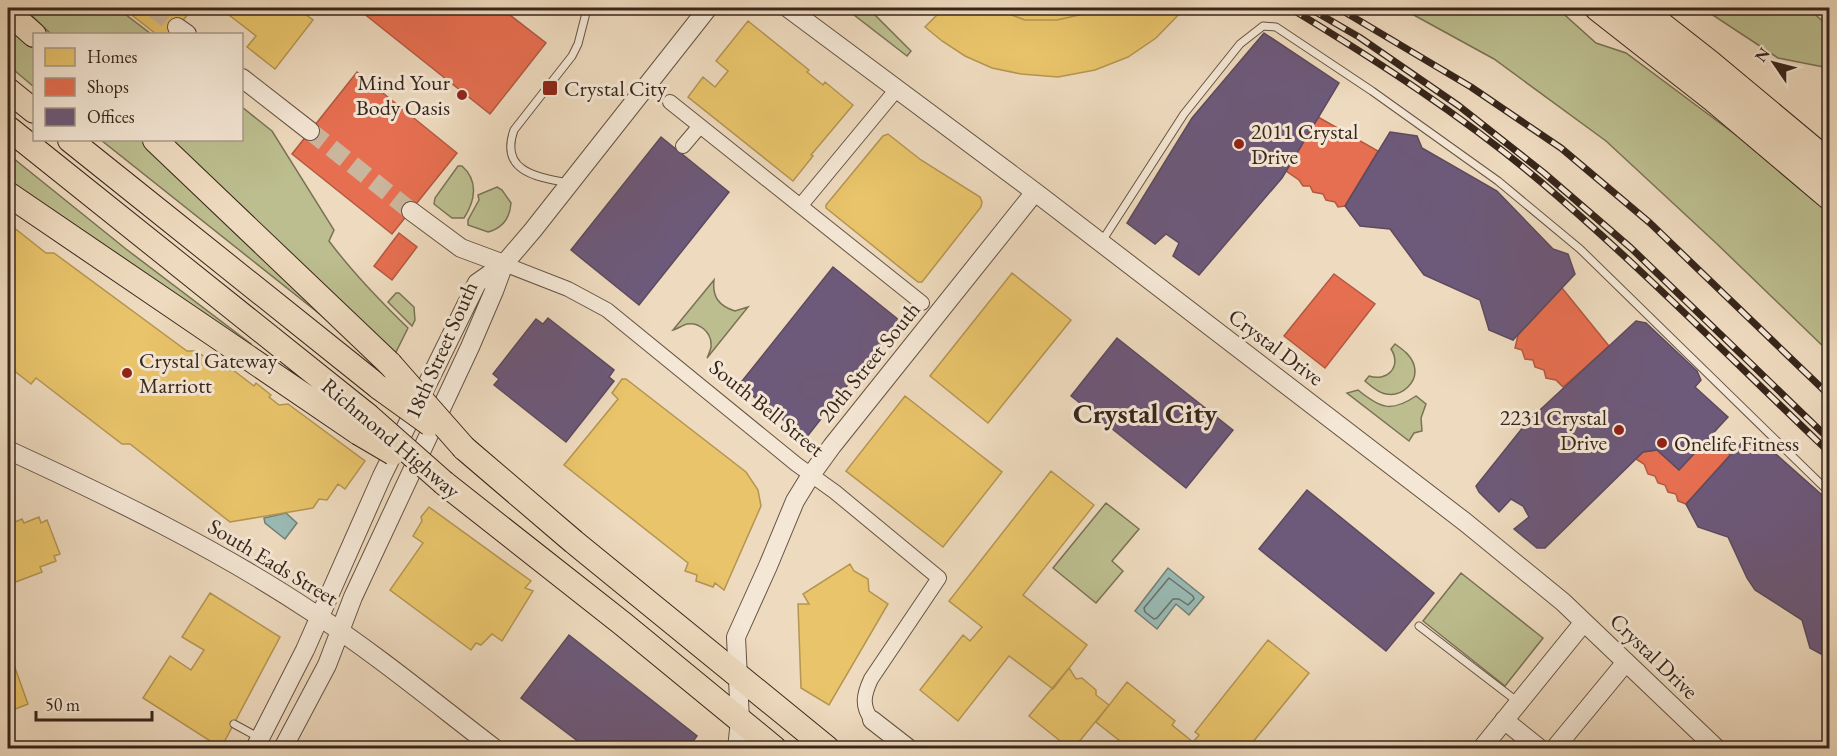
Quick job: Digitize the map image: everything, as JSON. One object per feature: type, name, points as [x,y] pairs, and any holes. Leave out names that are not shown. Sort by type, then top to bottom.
[{"type":"highway","points":[[1598,8],[1714,99],[1830,197]]},
{"type":"highway","points":[[1639,8],[1751,97],[1830,164]]},
{"type":"highway","points":[[8,12],[33,33]]},
{"type":"highway","points":[[8,90],[33,110]]},
{"type":"highway","name":"Richmond Highway","points":[[8,128],[363,424],[444,483],[623,624],[774,748]]},
{"type":"highway","name":"Richmond Highway","points":[[71,141],[380,388],[464,448],[574,542],[827,748]]},
{"type":"highway","points":[[156,141],[390,364],[464,448]]},
{"type":"highway","points":[[8,194],[363,424]]},
{"type":"street","name":"18th Street South","points":[[258,743],[305,650],[382,477],[477,283],[504,264],[708,8]]},
{"type":"street","name":"Crystal Drive","points":[[788,8],[1035,192],[1465,522],[1563,602],[1716,748]]},
{"type":"street","points":[[243,79],[310,131]]},
{"type":"street","points":[[801,205],[897,89]]},
{"type":"street","points":[[670,102],[922,303]]},
{"type":"street","points":[[683,146],[700,126]]},
{"type":"street","name":"20th Street South","points":[[737,748],[740,721],[736,637],[795,501],[811,475],[1035,192]]},
{"type":"street","name":"South Bell Street","points":[[411,211],[461,248],[568,289],[607,310],[939,578],[871,679],[866,690],[864,705],[872,720]]},
{"type":"street","name":"18th Street South","points":[[283,748],[327,665],[353,597],[470,346],[504,264]]},
{"type":"street","name":"South Eads Street","points":[[8,450],[106,496],[244,570],[340,630],[494,748]]},
{"type":"street","points":[[1482,748],[1584,622]]},
{"type":"street","points":[[1555,748],[1626,662]]},
{"type":"street","points":[[872,720],[908,748]]},
{"type":"street","points":[[1504,720],[1539,748]]},
{"type":"lane","points":[[569,184],[537,177],[522,169],[513,159],[511,140],[514,130],[572,56],[578,44],[586,13]]},
{"type":"lane","points":[[1100,242],[1171,132],[1240,44],[1263,26],[1276,27],[1362,84],[1498,181],[1580,249],[1830,493]]},
{"type":"lane","points":[[1419,626],[1518,702]]},
{"type":"lane","points":[[234,724],[258,743]]},
{"type":"green space","points":[[31,8],[117,8],[150,33],[50,33],[29,13]]},
{"type":"green space","points":[[845,8],[870,8],[911,51],[907,56]]},
{"type":"green space","points":[[1401,8],[1557,8],[1596,43],[1626,53],[1736,135],[1829,213],[1829,352],[1606,141],[1494,59]]},
{"type":"green space","points":[[1702,8],[1808,8],[1829,27],[1829,68],[1778,58]]},
{"type":"green space","points":[[9,26],[33,47],[33,86],[8,65]]},
{"type":"green space","points":[[243,108],[272,131],[334,230],[329,241],[347,264],[408,328],[394,356],[170,141],[243,141]]},
{"type":"green space","points":[[102,141],[143,141],[189,180],[336,327]]},
{"type":"green space","points":[[8,154],[126,249],[251,344],[248,349],[8,186]]},
{"type":"green space","points":[[458,166],[462,166],[471,178],[474,191],[471,205],[464,218],[452,218],[434,204],[435,198]]},
{"type":"green space","points":[[497,187],[511,203],[505,221],[498,228],[488,232],[468,225],[468,220],[479,200],[478,195]]},
{"type":"green space","points":[[714,280],[714,291],[721,303],[735,311],[748,307],[707,358],[711,346],[709,336],[704,329],[691,324],[673,330]]},
{"type":"green space","points":[[396,293],[399,293],[414,307],[415,320],[412,326],[388,302]]},
{"type":"green space","points":[[1395,344],[1413,361],[1414,377],[1403,391],[1386,394],[1377,391],[1365,381],[1369,376],[1382,377],[1391,371],[1395,361],[1391,349]]},
{"type":"green space","points":[[1358,390],[1373,401],[1386,406],[1399,405],[1416,396],[1426,404],[1421,418],[1422,431],[1414,433],[1409,441],[1347,393]]},
{"type":"green space","points":[[1106,503],[1139,529],[1112,561],[1123,571],[1096,603],[1053,568]]},
{"type":"green space","points":[[1461,573],[1543,638],[1505,686],[1423,621]]},
{"type":"water","points":[[286,513],[297,523],[285,539],[265,523],[264,518]]},
{"type":"water","points":[[1168,568],[1204,597],[1189,615],[1176,604],[1157,629],[1135,611]]},
{"type":"building: Homes","points":[[140,8],[193,8],[173,33],[155,33],[133,16]]},
{"type":"building: Homes","points":[[140,8],[193,8],[173,33],[155,33],[133,16]]},
{"type":"building: Homes","points":[[220,8],[297,8],[313,20],[275,69],[247,47],[256,36]]},
{"type":"building: Homes","points":[[220,8],[297,8],[313,20],[275,69],[247,47],[256,36]]},
{"type":"building: Homes","points":[[944,8],[993,8],[1025,20],[1057,20],[1099,8],[1185,8],[1156,38],[1128,57],[1095,70],[1058,77],[1021,74],[992,68],[965,56],[925,27]]},
{"type":"building: Homes","points":[[993,8],[1099,8],[1057,20],[1025,20]]},
{"type":"building: Homes","points":[[748,21],[809,70],[807,72],[823,85],[825,82],[853,105],[811,155],[813,156],[793,181],[688,97],[703,77],[715,87],[728,71],[716,61]]},
{"type":"building: Homes","points":[[888,134],[921,160],[980,197],[982,202],[981,207],[922,282],[918,282],[826,208],[826,205],[883,136]]},
{"type":"building: Homes","name":"Crystal Gateway Marriott","points":[[8,223],[46,253],[54,253],[187,351],[196,351],[224,370],[233,370],[254,386],[256,383],[279,405],[288,404],[365,461],[345,489],[338,484],[327,500],[319,499],[313,508],[230,522],[130,444],[122,444],[36,378],[31,384],[8,366]]},
{"type":"building: Homes","points":[[1012,273],[1071,320],[988,423],[930,376]]},
{"type":"building: Homes","points":[[622,379],[626,379],[746,472],[758,490],[761,506],[724,590],[715,583],[713,587],[696,581],[697,575],[685,571],[688,563],[564,465],[618,399],[612,393]]},
{"type":"building: Homes","points":[[905,396],[1002,472],[943,547],[846,471]]},
{"type":"building: Homes","points":[[1051,471],[1094,505],[1023,595],[1087,645],[1053,689],[1009,656],[958,721],[920,690],[963,635],[970,641],[982,627],[949,601]]},
{"type":"building: Homes","points":[[429,507],[531,581],[525,588],[533,591],[502,641],[492,634],[481,645],[476,643],[471,650],[390,590],[423,543],[413,536],[422,521],[421,517]]},
{"type":"building: Homes","points":[[39,517],[41,523],[47,520],[60,554],[54,556],[56,561],[40,567],[42,572],[13,583],[11,579],[8,580],[8,525],[22,519],[24,523]]},
{"type":"building: Homes","points":[[39,517],[41,523],[47,520],[60,554],[54,556],[56,561],[40,567],[42,572],[13,583],[11,579],[8,580],[8,525],[22,519],[24,523]]},
{"type":"building: Homes","points":[[850,564],[854,571],[868,579],[869,591],[888,604],[829,705],[801,688],[798,604],[809,604],[803,594]]},
{"type":"building: Homes","points":[[210,593],[280,637],[221,748],[143,698],[170,656],[191,670],[204,650],[182,637]]},
{"type":"building: Homes","points":[[1268,640],[1309,673],[1248,748],[1129,748],[1096,722],[1127,682],[1175,721],[1172,725],[1193,742],[1199,735],[1195,732]]},
{"type":"building: Homes","points":[[14,665],[28,704],[8,712],[8,668]]},
{"type":"building: Homes","points":[[1069,668],[1076,679],[1082,678],[1096,690],[1096,695],[1109,705],[1074,748],[1069,748],[1029,716]]},
{"type":"building: Homes","points":[[8,728],[16,747],[20,745],[21,748],[8,748]]},
{"type":"building: Homes","points":[[8,728],[16,747],[20,745],[21,748],[8,748]]},
{"type":"building: Shops","points":[[501,8],[546,43],[490,114],[358,9]]},
{"type":"building: Shops","points":[[357,72],[457,153],[392,234],[292,154]]},
{"type":"building: Shops","points":[[1318,117],[1378,151],[1345,206],[1338,207],[1335,202],[1326,200],[1323,194],[1313,192],[1310,186],[1303,186],[1299,180],[1286,171]]},
{"type":"building: Shops","points":[[399,233],[417,247],[392,280],[374,266]]},
{"type":"building: Shops","points":[[1334,274],[1375,304],[1325,368],[1284,336]]},
{"type":"building: Shops","points":[[1562,288],[1609,346],[1563,387],[1556,380],[1546,378],[1544,370],[1535,367],[1533,360],[1525,359],[1522,350],[1515,348],[1518,335]]},
{"type":"building: Shops","points":[[1709,438],[1730,455],[1686,504],[1678,501],[1676,494],[1668,492],[1665,485],[1658,483],[1655,476],[1648,474],[1644,464],[1636,459],[1643,452],[1657,450],[1679,470]]},
{"type":"building: Offices","name":"2011 Crystal Drive","points":[[1264,33],[1339,83],[1282,178],[1199,275],[1173,256],[1179,243],[1166,234],[1155,244],[1127,223],[1192,118]]},
{"type":"building: Offices","points":[[1390,132],[1417,136],[1422,148],[1497,191],[1553,249],[1568,254],[1575,274],[1513,340],[1489,330],[1480,300],[1424,275],[1390,229],[1360,226],[1345,206]]},
{"type":"building: Offices","points":[[661,137],[729,192],[639,305],[571,250]]},
{"type":"building: Offices","points":[[833,267],[899,320],[806,438],[739,385]]},
{"type":"building: Offices","points":[[548,318],[614,370],[609,377],[614,381],[566,442],[494,385],[499,379],[493,374],[536,319],[543,324]]},
{"type":"building: Offices","name":"2231 Crystal Drive","points":[[1636,321],[1646,323],[1697,371],[1701,380],[1695,387],[1728,417],[1679,470],[1657,450],[1643,452],[1545,548],[1537,548],[1514,529],[1529,517],[1523,506],[1511,499],[1499,512],[1476,486],[1528,421]]},
{"type":"building: Offices","points":[[1117,338],[1233,430],[1186,488],[1071,396]]},
{"type":"building: Offices","points":[[1744,440],[1769,448],[1830,502],[1830,659],[1810,648],[1802,620],[1755,590],[1728,537],[1698,527],[1686,504]]},
{"type":"building: Offices","points":[[1307,490],[1434,593],[1386,651],[1259,549]]},
{"type":"building: Offices","points":[[569,635],[697,736],[688,748],[587,748],[521,698]]},
{"type":"tunnel","points":[[153,8],[177,27]]},
{"type":"tunnel","points":[[310,131],[411,211]]},
{"type":"railway","points":[[1290,8],[1419,90],[1481,134],[1541,182],[1651,281],[1830,453]]},
{"type":"railway","points":[[1309,8],[1359,37],[1459,106],[1544,173],[1631,248],[1830,440]]},
{"type":"railway","points":[[1338,8],[1471,87],[1561,148],[1650,223],[1830,396]]},
{"type":"place","name":"Crystal City","points":[[550,88]]},
{"type":"place","name":"Mind Your Body Oasis","points":[[462,95]]},
{"type":"place","name":"2011 Crystal Drive","points":[[1239,144]]},
{"type":"place","name":"Crystal Gateway Marriott","points":[[127,373]]},
{"type":"place","name":"2231 Crystal Drive","points":[[1619,430]]},
{"type":"place","name":"Onelife Fitness","points":[[1662,443]]},
{"type":"district","name":"Crystal City","points":[[1145,413]]}]
